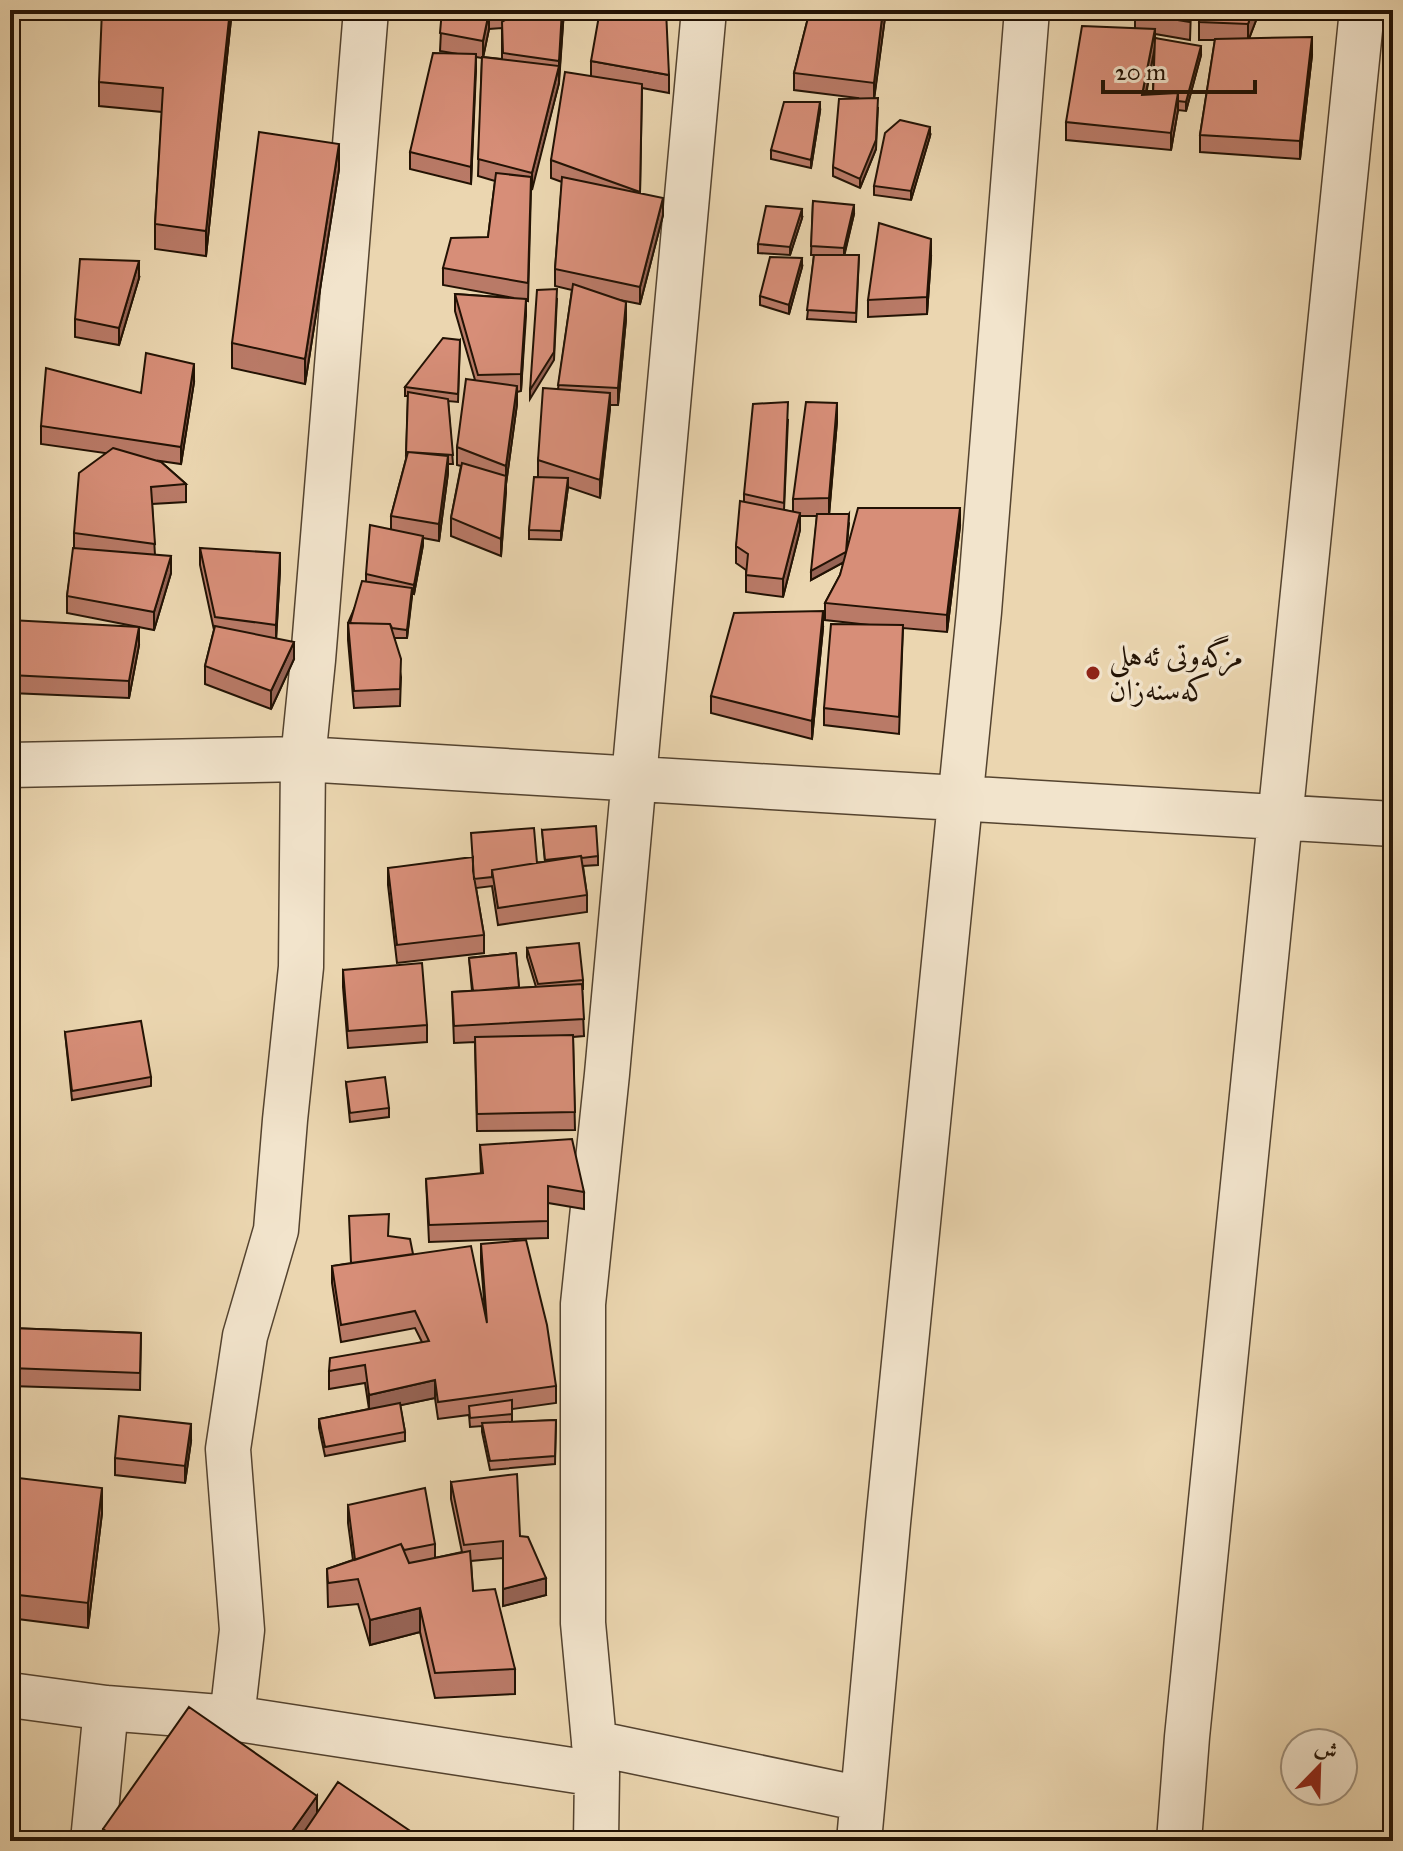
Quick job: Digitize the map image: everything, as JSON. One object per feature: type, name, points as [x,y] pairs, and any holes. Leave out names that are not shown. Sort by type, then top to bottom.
[{"type":"street","points":[[232,1718],[242,1630],[228,1449],[245,1336],[276,1230],[301,967],[303,759],[366,10]]},
{"type":"street","points":[[596,1841],[596,1759],[583,1623],[583,1304],[607,1074],[704,10]]},
{"type":"street","points":[[10,1695],[106,1708],[232,1718],[596,1759],[860,1820],[979,612],[1027,10]]},
{"type":"street","points":[[1179,1841],[1362,10]]},
{"type":"street","points":[[10,765],[303,759],[1393,824]]},
{"type":"street","points":[[93,1841],[106,1708]]},
{"type":"building","points":[[102,10],[230,10],[206,231],[155,224],[163,88],[99,82]]},
{"type":"building","points":[[442,10],[505,10],[489,12],[483,41],[440,33]]},
{"type":"building","points":[[522,10],[562,10],[559,61],[503,53],[502,22]]},
{"type":"building","points":[[600,10],[666,10],[669,75],[591,61]]},
{"type":"building","points":[[810,10],[883,10],[874,83],[794,73]]},
{"type":"building","points":[[1136,10],[1190,10],[1190,22],[1135,13]]},
{"type":"building","points":[[1201,10],[1253,10],[1248,24],[1199,22]]},
{"type":"building","points":[[1082,26],[1155,29],[1142,95],[1178,93],[1171,133],[1066,122]]},
{"type":"building","points":[[1312,37],[1300,141],[1200,135],[1215,39]]},
{"type":"building","points":[[1155,38],[1201,46],[1186,102],[1178,101],[1178,93],[1153,94]]},
{"type":"building","points":[[433,53],[476,54],[471,167],[410,152]]},
{"type":"building","points":[[482,57],[559,66],[532,173],[478,159]]},
{"type":"building","points":[[565,72],[642,84],[640,192],[551,160]]},
{"type":"building","points":[[878,98],[876,140],[860,179],[833,167],[839,99]]},
{"type":"building","points":[[784,102],[820,102],[811,160],[771,150]]},
{"type":"building","points":[[900,120],[930,127],[911,191],[874,186],[885,133]]},
{"type":"building","points":[[259,132],[339,144],[305,359],[232,343]]},
{"type":"building","points":[[496,173],[531,177],[528,283],[443,268],[451,238],[488,237]]},
{"type":"building","points":[[562,177],[663,198],[640,287],[555,269]]},
{"type":"building","points":[[813,201],[854,205],[844,248],[811,246]]},
{"type":"building","points":[[766,206],[802,209],[790,247],[758,244]]},
{"type":"building","points":[[879,223],[931,239],[927,297],[868,300]]},
{"type":"building","points":[[814,255],[859,255],[856,313],[807,310]]},
{"type":"building","points":[[770,257],[802,258],[789,305],[760,296]]},
{"type":"building","points":[[80,259],[139,261],[119,328],[75,319]]},
{"type":"building","points":[[573,284],[626,302],[618,388],[558,385]]},
{"type":"building","points":[[557,289],[554,352],[530,390],[537,290]]},
{"type":"building","points":[[455,294],[526,299],[521,374],[478,375]]},
{"type":"building","points":[[443,338],[460,340],[458,394],[405,387]]},
{"type":"building","points":[[146,353],[194,364],[181,447],[41,426],[46,368],[141,393]]},
{"type":"building","points":[[466,379],[517,386],[506,466],[457,447]]},
{"type":"building","points":[[543,388],[610,393],[600,480],[538,460]]},
{"type":"building","points":[[408,392],[448,399],[453,455],[406,454]]},
{"type":"building","points":[[788,402],[784,503],[744,494],[753,404]]},
{"type":"building","points":[[806,402],[837,403],[829,498],[793,499]]},
{"type":"building","points":[[113,448],[161,462],[186,484],[151,487],[155,544],[74,533],[79,473]]},
{"type":"building","points":[[408,452],[448,456],[439,524],[391,516]]},
{"type":"building","points":[[462,463],[506,476],[501,539],[451,518]]},
{"type":"building","points":[[534,477],[568,478],[561,531],[529,530]]},
{"type":"building","points":[[740,501],[800,513],[783,579],[746,575],[748,554],[736,546]]},
{"type":"building","points":[[858,508],[960,508],[947,615],[825,603],[840,575]]},
{"type":"building","points":[[817,514],[849,514],[846,552],[811,571]]},
{"type":"building","points":[[370,525],[423,536],[414,585],[366,574]]},
{"type":"building","points":[[73,548],[171,556],[154,612],[67,596]]},
{"type":"building","points":[[200,548],[280,553],[276,625],[215,617]]},
{"type":"building","points":[[362,581],[412,588],[407,630],[392,628],[390,624],[350,623]]},
{"type":"building","points":[[823,611],[812,721],[711,696],[734,613]]},
{"type":"building","points":[[10,620],[139,627],[129,681],[10,675]]},
{"type":"building","points":[[348,623],[390,624],[401,659],[400,689],[354,691]]},
{"type":"building","points":[[831,624],[903,625],[899,717],[824,708]]},
{"type":"building","points":[[215,626],[294,642],[271,691],[205,666]]},
{"type":"building","points":[[596,826],[598,856],[545,860],[542,830]]},
{"type":"building","points":[[534,828],[537,863],[492,870],[492,877],[474,879],[471,833]]},
{"type":"building","points":[[581,856],[587,895],[498,908],[492,870]]},
{"type":"building","points":[[473,857],[484,935],[397,945],[388,868]]},
{"type":"building","points":[[579,943],[583,980],[538,984],[527,948]]},
{"type":"building","points":[[516,953],[519,987],[473,991],[469,958]]},
{"type":"building","points":[[422,963],[427,1025],[348,1031],[343,970]]},
{"type":"building","points":[[582,984],[584,1019],[454,1026],[452,992]]},
{"type":"building","points":[[141,1021],[151,1077],[72,1091],[65,1032]]},
{"type":"building","points":[[573,1035],[575,1112],[477,1114],[475,1037]]},
{"type":"building","points":[[385,1077],[389,1108],[350,1113],[346,1082]]},
{"type":"building","points":[[572,1139],[584,1192],[548,1186],[548,1221],[429,1225],[426,1179],[483,1173],[480,1145]]},
{"type":"building","points":[[389,1214],[388,1236],[410,1239],[413,1254],[351,1263],[349,1216]]},
{"type":"building","points":[[526,1240],[547,1325],[556,1386],[438,1402],[435,1380],[369,1395],[365,1365],[329,1371],[330,1358],[429,1341],[415,1311],[341,1325],[332,1266],[471,1246],[487,1323],[481,1244]]},
{"type":"building","points":[[10,1328],[141,1333],[140,1373],[10,1368]]},
{"type":"building","points":[[512,1400],[512,1414],[470,1418],[469,1406]]},
{"type":"building","points":[[400,1403],[405,1432],[325,1447],[319,1419]]},
{"type":"building","points":[[119,1416],[191,1424],[185,1466],[115,1458]]},
{"type":"building","points":[[556,1420],[555,1456],[490,1461],[482,1423]]},
{"type":"building","points":[[517,1474],[520,1536],[528,1537],[546,1578],[503,1589],[503,1541],[464,1545],[451,1482]]},
{"type":"building","points":[[10,1477],[102,1488],[88,1603],[10,1594]]},
{"type":"building","points":[[425,1488],[435,1544],[404,1550],[401,1544],[355,1560],[348,1505]]},
{"type":"building","points":[[401,1544],[409,1563],[470,1551],[473,1591],[495,1589],[515,1669],[435,1673],[420,1608],[370,1620],[358,1579],[328,1583],[327,1569]]},
{"type":"building","points":[[189,1707],[317,1796],[285,1841],[120,1841],[103,1829]]},
{"type":"building","points":[[338,1782],[425,1841],[298,1841]]},
{"type":"place","name":"مزگەوتی ئەهلی کەسنەزان","points":[[1093,673]]}]
